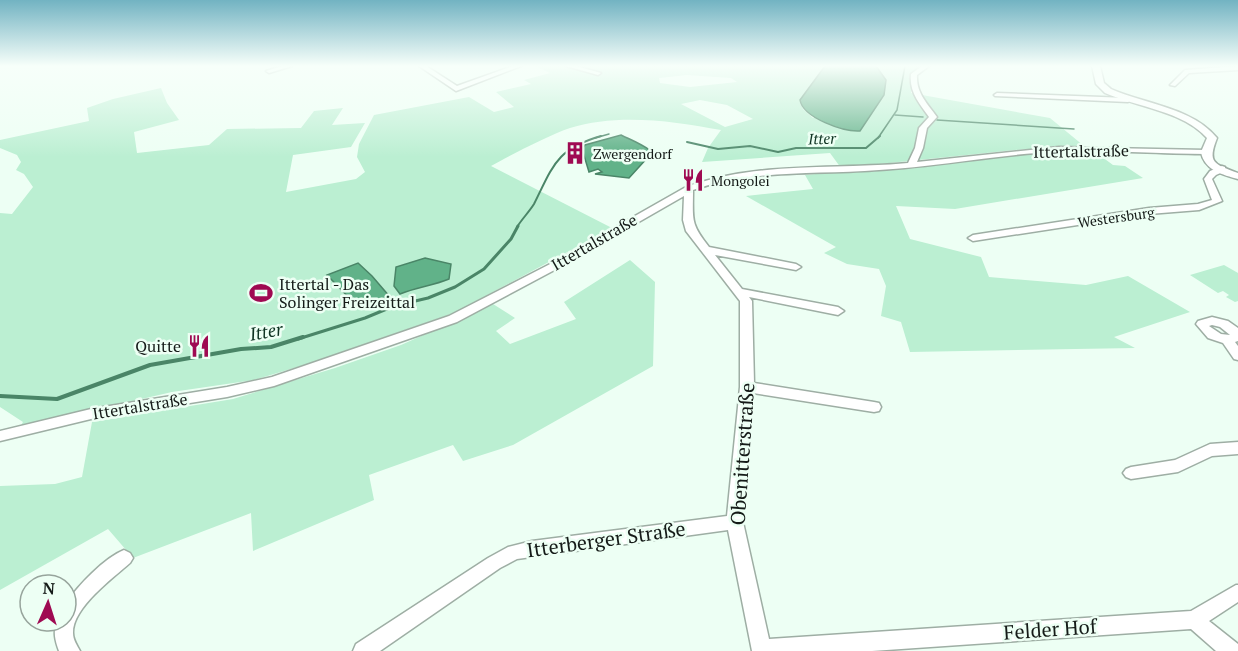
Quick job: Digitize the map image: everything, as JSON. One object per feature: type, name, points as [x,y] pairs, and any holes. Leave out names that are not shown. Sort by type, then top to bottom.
[{"type":"street","points":[[912,163],[920,148],[923,128],[933,117],[917,96]]},
{"type":"street","points":[[1033,96],[1128,100]]},
{"type":"street","points":[[1121,96],[1202,127],[1212,138],[1206,152],[1210,162],[1238,176]]},
{"type":"street","name":"Ittertalstraße","points":[[0,436],[91,414],[227,392],[274,381],[453,319],[558,264],[689,189],[712,181],[742,176],[864,169],[1068,149],[1206,152]]},
{"type":"street","name":"Westersburg","points":[[973,238],[1149,211],[1199,207],[1217,201],[1208,179],[1214,173],[1222,170]]},
{"type":"street","name":"Obenitterstraße","points":[[689,189],[688,225],[746,301],[747,387],[735,522],[762,650]]},
{"type":"street","points":[[707,250],[796,267]]},
{"type":"street","points":[[741,292],[838,311]]},
{"type":"street","points":[[1227,339],[1238,356]]},
{"type":"street","points":[[747,387],[874,407]]},
{"type":"street","points":[[1131,473],[1178,466],[1210,450],[1238,448]]},
{"type":"street","name":"Itterberger Straße","points":[[363,651],[514,552],[735,522]]},
{"type":"street","points":[[78,601],[124,558]]},
{"type":"street","name":"Felder Hof","points":[[762,650],[1194,620],[1236,593]]},
{"type":"street","points":[[1194,620],[1231,651]]},
{"type":"street","points":[[63,633],[63,641],[70,651]]},
{"type":"shaded area","points":[[124,96],[164,96],[179,120],[134,132],[137,153],[209,145],[227,129],[301,128],[314,111],[343,108],[332,125],[365,123],[351,147],[293,155],[286,192],[356,179],[365,172],[357,157],[359,144],[374,115],[469,97],[494,112],[514,107],[501,96],[803,96],[800,100],[803,109],[813,118],[855,96],[930,96],[1050,118],[1084,146],[1015,150],[841,168],[830,153],[702,162],[708,148],[721,130],[646,120],[588,123],[552,135],[491,166],[612,228],[454,313],[254,380],[172,392],[20,427],[23,422],[0,407],[0,213],[12,214],[33,187],[24,174],[16,170],[21,162],[17,155],[0,148],[0,140],[89,121],[87,108]],"holes":[[[700,100],[727,105],[753,119],[725,127],[681,104]]]},
{"type":"shaded area","points":[[803,96],[883,96],[860,131],[825,123],[808,113],[800,100]]},
{"type":"shaded area","points":[[621,135],[651,151],[645,152],[649,156],[629,178],[595,174],[602,172],[598,169],[589,172],[582,149],[585,145]]},
{"type":"shaded area","points":[[1094,151],[1113,165],[1125,166],[1143,178],[955,209],[896,206],[910,239],[981,257],[989,277],[1086,285],[1128,276],[1190,312],[1114,337],[1135,348],[910,352],[901,322],[881,316],[886,286],[879,269],[847,264],[824,253],[836,247],[746,196],[813,189],[805,175],[1051,152]]},
{"type":"shaded area","points":[[425,258],[451,264],[449,279],[400,294],[394,286],[396,267]]},
{"type":"shaded area","points":[[630,260],[655,282],[653,366],[513,445],[463,461],[453,445],[369,475],[374,500],[253,551],[251,513],[133,558],[108,529],[30,573],[18,573],[18,580],[0,590],[0,486],[55,484],[82,477],[92,422],[233,399],[401,345],[493,304],[515,318],[496,331],[510,344],[576,319],[564,302]]},
{"type":"shaded area","points":[[358,263],[390,297],[360,309],[327,275]]},
{"type":"shaded area","points":[[1224,265],[1238,273],[1238,301],[1235,302],[1226,297],[1229,295],[1223,291],[1218,293],[1190,275]]},
{"type":"waterway","name":"Itter","points":[[878,137],[897,110],[899,96]]},
{"type":"waterway","points":[[895,115],[923,117]]},
{"type":"waterway","points":[[937,120],[1074,129]]},
{"type":"waterway","name":"Itter","points":[[595,138],[609,134]]},
{"type":"waterway","name":"Itter","points":[[595,138],[601,136]]},
{"type":"waterway","name":"Itter","points":[[687,142],[718,149],[750,146],[778,152],[796,148],[866,148],[878,137]]},
{"type":"waterway","name":"Itter","points":[[517,227],[534,204],[552,169],[565,153],[595,138]]},
{"type":"waterway","name":"Itter","points":[[298,339],[365,318],[394,306],[428,298],[455,287],[484,269],[511,239],[518,226]]},
{"type":"waterway","name":"Itter","points":[[0,396],[57,399],[150,365],[241,349],[271,347],[303,337]]},
{"type":"place","name":"Zwergendorf","points":[[575,153]]},
{"type":"place","name":"Mongolei","points":[[693,180]]},
{"type":"place","name":"Ittertal - Das Solinger Freizeittal","points":[[261,293]]},
{"type":"place","name":"Quitte","points":[[199,346]]}]
